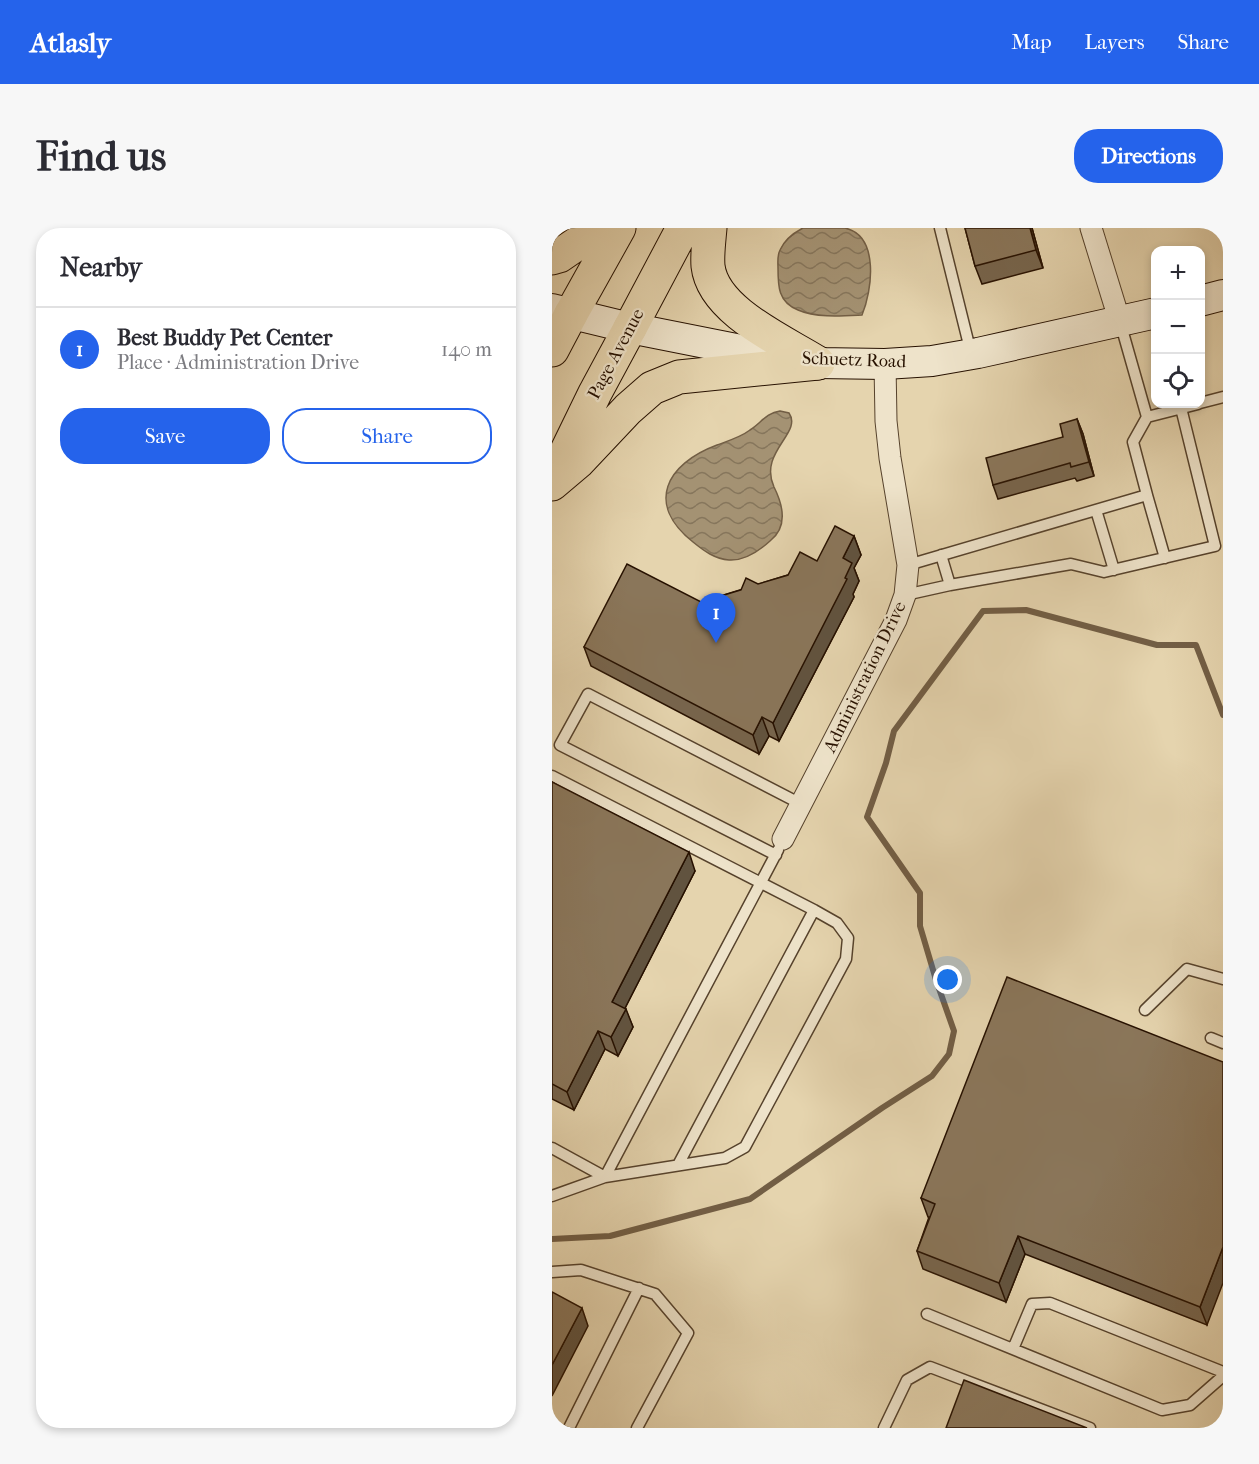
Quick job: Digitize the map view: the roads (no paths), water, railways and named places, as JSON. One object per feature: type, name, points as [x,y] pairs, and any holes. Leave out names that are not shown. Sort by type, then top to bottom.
[{"type":"highway","points":[[552,258],[559,256],[600,228]]},
{"type":"highway","points":[[552,350],[561,312],[619,228]]},
{"type":"highway","name":"Page Avenue","points":[[552,483],[595,393],[683,228]]},
{"type":"highway","points":[[710,228],[708,267],[715,285],[728,304],[745,318],[818,363]]},
{"type":"highway","points":[[552,483],[578,462],[651,388],[679,377],[818,363]]},
{"type":"main road","points":[[1204,300],[1223,295]]},
{"type":"main road","name":"Schuetz Road","points":[[561,312],[630,328],[818,363],[885,364],[932,361],[972,354],[1151,314]]},
{"type":"street","points":[[1091,228],[1120,322]]},
{"type":"street","name":"Administration Drive","points":[[779,847],[896,620],[905,595],[908,565],[890,458],[886,421],[885,364]]},
{"type":"lane","points":[[940,228],[972,354]]},
{"type":"lane","points":[[1120,322],[1147,417]]},
{"type":"lane","points":[[1205,402],[1223,397]]},
{"type":"lane","points":[[905,595],[1071,564],[1104,572],[1114,570],[1165,558],[1215,546],[1181,408],[1147,417],[1133,441],[1165,558]]},
{"type":"lane","points":[[908,565],[1147,495]]},
{"type":"lane","points":[[1096,510],[1114,570]]},
{"type":"lane","points":[[941,555],[950,585]]},
{"type":"lane","points":[[605,1176],[762,884],[779,847],[668,801],[560,745],[588,694],[801,804]]},
{"type":"lane","points":[[552,776],[814,910],[837,923],[848,938],[846,959],[745,1147],[725,1158],[605,1176],[552,1196]]},
{"type":"lane","points":[[678,1165],[814,910]]},
{"type":"lane","points":[[1145,1010],[1187,969],[1223,979]]},
{"type":"lane","points":[[1211,1038],[1223,1043]]},
{"type":"lane","points":[[552,1148],[605,1176]]},
{"type":"lane","points":[[552,1272],[581,1270],[655,1294],[688,1332],[637,1428]]},
{"type":"lane","points":[[569,1428],[639,1288]]},
{"type":"lane","points":[[927,1314],[1162,1410],[1190,1405],[1223,1374],[1050,1303],[1032,1304],[1013,1349]]},
{"type":"lane","points":[[884,1428],[907,1380],[930,1367],[1090,1428]]},
{"type":"water","points":[[803,228],[845,228],[856,233],[864,242],[868,253],[870,279],[862,315],[829,316],[805,313],[786,303],[780,293],[778,281],[779,252],[793,234]]},
{"type":"water","points":[[780,411],[789,413],[792,420],[772,463],[771,475],[780,501],[782,523],[776,535],[766,545],[746,557],[729,560],[714,556],[678,528],[669,513],[666,500],[668,486],[674,474],[699,453],[743,435],[767,416]]},
{"type":"waterway","points":[[552,1239],[610,1236],[750,1199],[932,1076],[949,1054],[954,1031],[920,926],[920,893],[867,817],[886,763],[894,731],[983,611],[1026,610],[1157,645],[1196,645],[1223,715]]},
{"type":"place","name":"Best Buddy Pet Center","points":[[716,643]]}]
